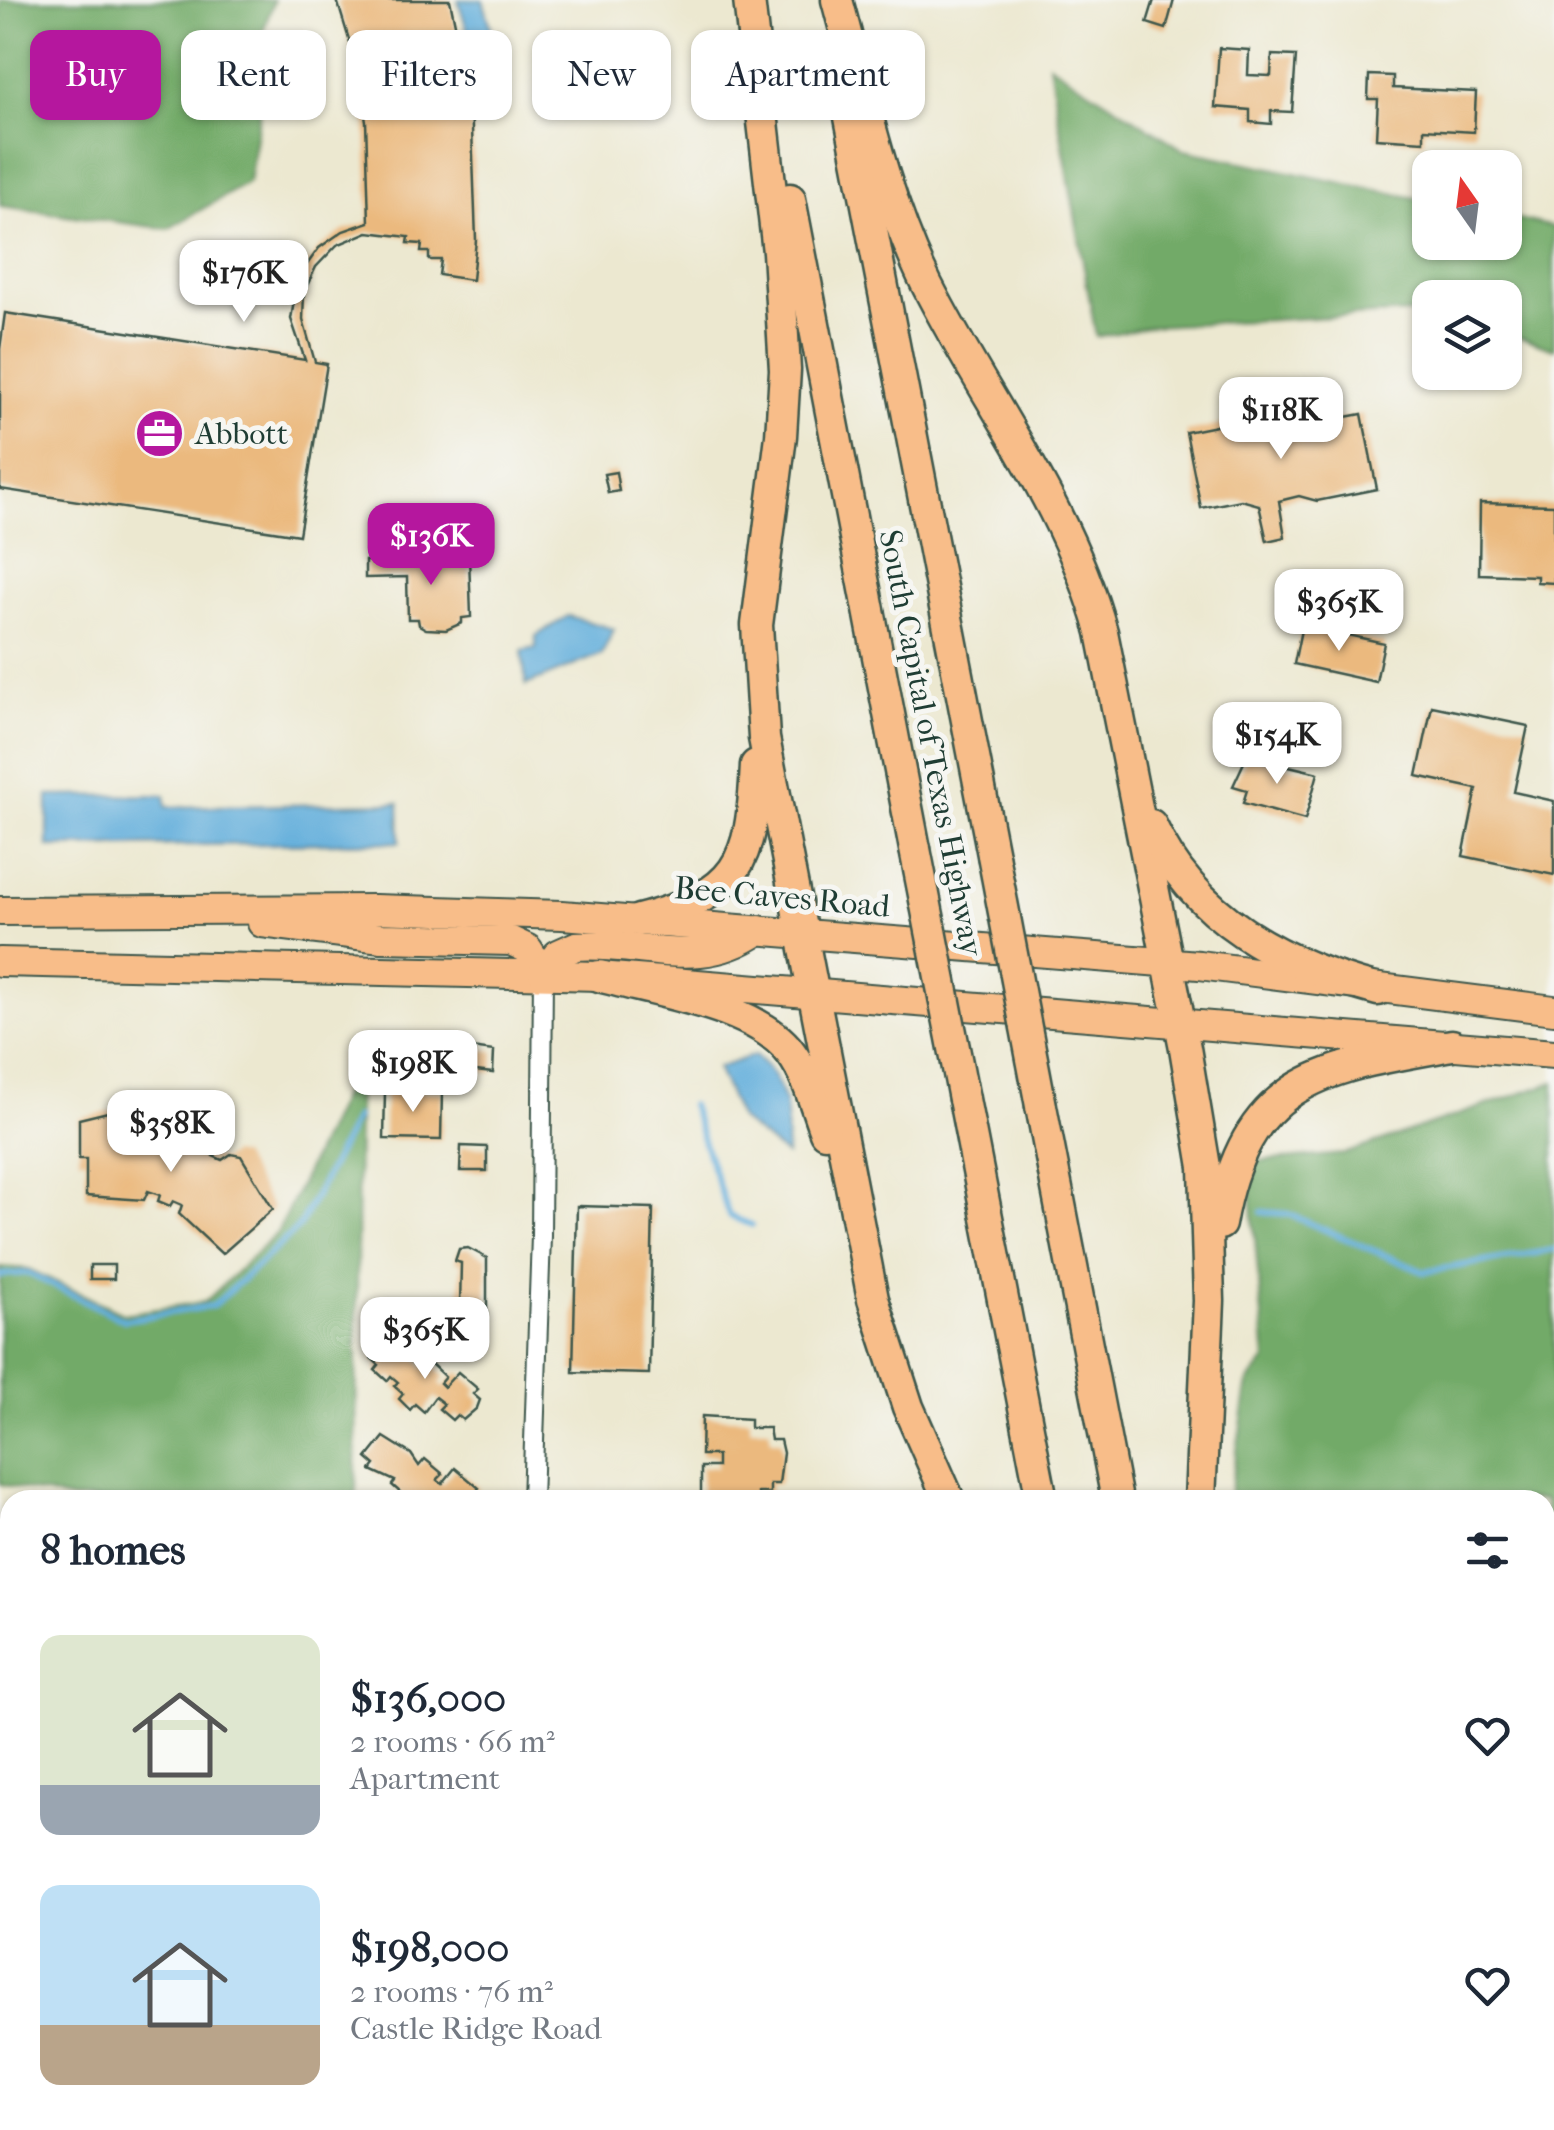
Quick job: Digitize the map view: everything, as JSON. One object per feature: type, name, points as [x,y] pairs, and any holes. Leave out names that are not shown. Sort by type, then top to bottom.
[{"type":"highway","points":[[638,920],[699,900],[738,864],[753,822],[760,702],[760,587],[782,436],[785,370],[779,266],[750,0]]},
{"type":"highway","name":"South Capital of Texas Highway","points":[[750,0],[1040,1490]]},
{"type":"highway","name":"South Capital of Texas Highway","points":[[827,0],[1115,1490]]},
{"type":"highway","points":[[837,0],[892,196],[925,281],[1048,492],[1085,575],[1110,666],[1205,1167],[1210,1286],[1200,1490]]},
{"type":"highway","points":[[760,702],[858,1225],[895,1372],[944,1490]]},
{"type":"highway","points":[[1132,779],[1166,855],[1212,912],[1284,956],[1378,990]]},
{"type":"highway","points":[[599,976],[741,1016],[777,1037],[804,1074],[858,1225]]},
{"type":"highway","points":[[1210,1286],[1233,1168],[1254,1128],[1277,1103],[1303,1082],[1338,1066],[1452,1045]]},
{"type":"main road","points":[[148,908],[382,938],[510,941],[528,949],[543,974]]},
{"type":"main road","name":"Bee Caves Road","points":[[0,911],[449,910],[638,920],[1168,962],[1554,1010]]},
{"type":"main road","points":[[543,974],[558,954],[576,946],[700,954],[728,949],[759,930]]},
{"type":"main road","points":[[0,962],[599,976],[1554,1054]]},
{"type":"street","points":[[532,1490],[541,1236],[543,974]]},
{"type":"green space","points":[[0,0],[274,0],[264,30],[181,30],[181,120],[259,120],[249,182],[168,229],[0,206]]},
{"type":"green space","points":[[1049,64],[1184,150],[1412,197],[1412,260],[1522,260],[1522,220],[1554,227],[1554,349],[1522,338],[1522,280],[1412,280],[1412,313],[1152,326],[1096,337]]},
{"type":"green space","points":[[358,1082],[356,1490],[27,1490],[0,1484],[0,1267],[28,1269],[124,1314],[205,1302],[277,1233],[343,1094]]},
{"type":"green space","points":[[1554,1082],[1554,1490],[1231,1490],[1248,1382],[1266,1360],[1248,1162],[1344,1154]]},
{"type":"water","points":[[458,0],[483,0],[492,30],[467,30]]},
{"type":"water","points":[[568,616],[614,629],[602,654],[526,685],[522,651],[536,648],[536,636]]},
{"type":"water","points":[[165,795],[166,807],[399,803],[400,842],[48,847],[48,796]]},
{"type":"water","points":[[755,1055],[774,1077],[784,1100],[786,1155],[740,1120],[717,1068]]},
{"type":"building","points":[[337,0],[450,0],[456,30],[346,30]]},
{"type":"building","points":[[1154,0],[1174,0],[1166,29],[1147,23]]},
{"type":"building","points":[[1219,48],[1249,50],[1248,75],[1271,76],[1272,55],[1296,56],[1292,112],[1271,111],[1271,124],[1250,122],[1250,110],[1215,107]]},
{"type":"building","points":[[1369,75],[1393,76],[1393,88],[1476,92],[1474,132],[1424,129],[1424,141],[1376,138],[1378,99],[1368,99]]},
{"type":"building","points":[[472,120],[476,240],[472,280],[439,275],[441,260],[429,260],[429,252],[421,252],[422,244],[408,243],[409,237],[368,232],[337,245],[316,267],[304,292],[303,320],[315,362],[327,364],[299,535],[0,489],[0,349],[5,313],[305,360],[291,319],[298,277],[319,248],[343,231],[369,222],[366,121]]},
{"type":"building","points":[[1300,409],[1320,422],[1362,414],[1377,489],[1317,501],[1299,496],[1279,501],[1285,537],[1267,541],[1259,505],[1241,500],[1201,508],[1186,432]]},
{"type":"building","points":[[616,472],[619,491],[608,493],[604,474]]},
{"type":"building","points":[[1480,503],[1554,505],[1554,583],[1537,582],[1537,576],[1479,574]]},
{"type":"building","points":[[469,555],[471,617],[462,618],[462,623],[446,630],[426,629],[418,619],[408,619],[407,577],[365,578],[365,561]]},
{"type":"building","points":[[1302,625],[1384,643],[1376,682],[1294,664]]},
{"type":"building","points":[[1432,706],[1528,726],[1514,792],[1554,801],[1554,875],[1463,856],[1477,789],[1417,776]]},
{"type":"building","points":[[1247,756],[1318,773],[1305,820],[1243,803],[1247,790],[1233,786]]},
{"type":"building","points":[[427,1042],[494,1051],[493,1073],[424,1065]]},
{"type":"building","points":[[385,1091],[442,1092],[441,1140],[384,1139]]},
{"type":"building","points":[[133,1109],[140,1124],[151,1129],[165,1126],[174,1130],[171,1137],[191,1145],[196,1139],[205,1143],[213,1156],[222,1160],[231,1154],[241,1156],[273,1209],[222,1254],[179,1214],[182,1205],[158,1201],[160,1195],[148,1191],[144,1200],[86,1196],[86,1159],[79,1159],[79,1119]]},
{"type":"building","points":[[461,1146],[487,1147],[487,1171],[460,1171]]},
{"type":"building","points":[[577,1206],[653,1208],[649,1374],[573,1372]]},
{"type":"building","points":[[468,1248],[487,1258],[487,1315],[460,1306],[461,1263],[455,1261],[459,1249]]},
{"type":"building","points":[[90,1265],[114,1265],[114,1279],[90,1279]]},
{"type":"building","points":[[390,1337],[419,1360],[423,1368],[428,1361],[445,1377],[440,1383],[444,1387],[458,1372],[478,1389],[473,1394],[480,1400],[477,1408],[463,1420],[457,1415],[452,1420],[439,1409],[444,1404],[435,1397],[424,1412],[415,1404],[410,1410],[399,1399],[403,1394],[394,1386],[398,1382],[391,1376],[387,1381],[375,1370],[379,1365],[371,1358]]},
{"type":"building","points":[[702,1416],[750,1419],[750,1428],[769,1428],[771,1440],[780,1440],[783,1453],[779,1484],[770,1484],[770,1490],[701,1490],[701,1467],[717,1467],[717,1455],[701,1455]]},
{"type":"building","points":[[384,1437],[411,1454],[419,1466],[425,1459],[443,1474],[437,1480],[442,1484],[455,1468],[479,1488],[398,1490],[392,1485],[395,1481],[371,1470],[375,1465],[367,1458]]},
{"type":"waterway","points":[[691,1105],[729,1216],[752,1225]]},
{"type":"waterway","points":[[0,1275],[28,1273],[124,1320],[213,1306],[299,1227],[356,1117]]},
{"type":"waterway","points":[[1262,1212],[1288,1214],[1424,1272],[1554,1250]]},
{"type":"place","name":"Abbott","points":[[160,433]]}]
